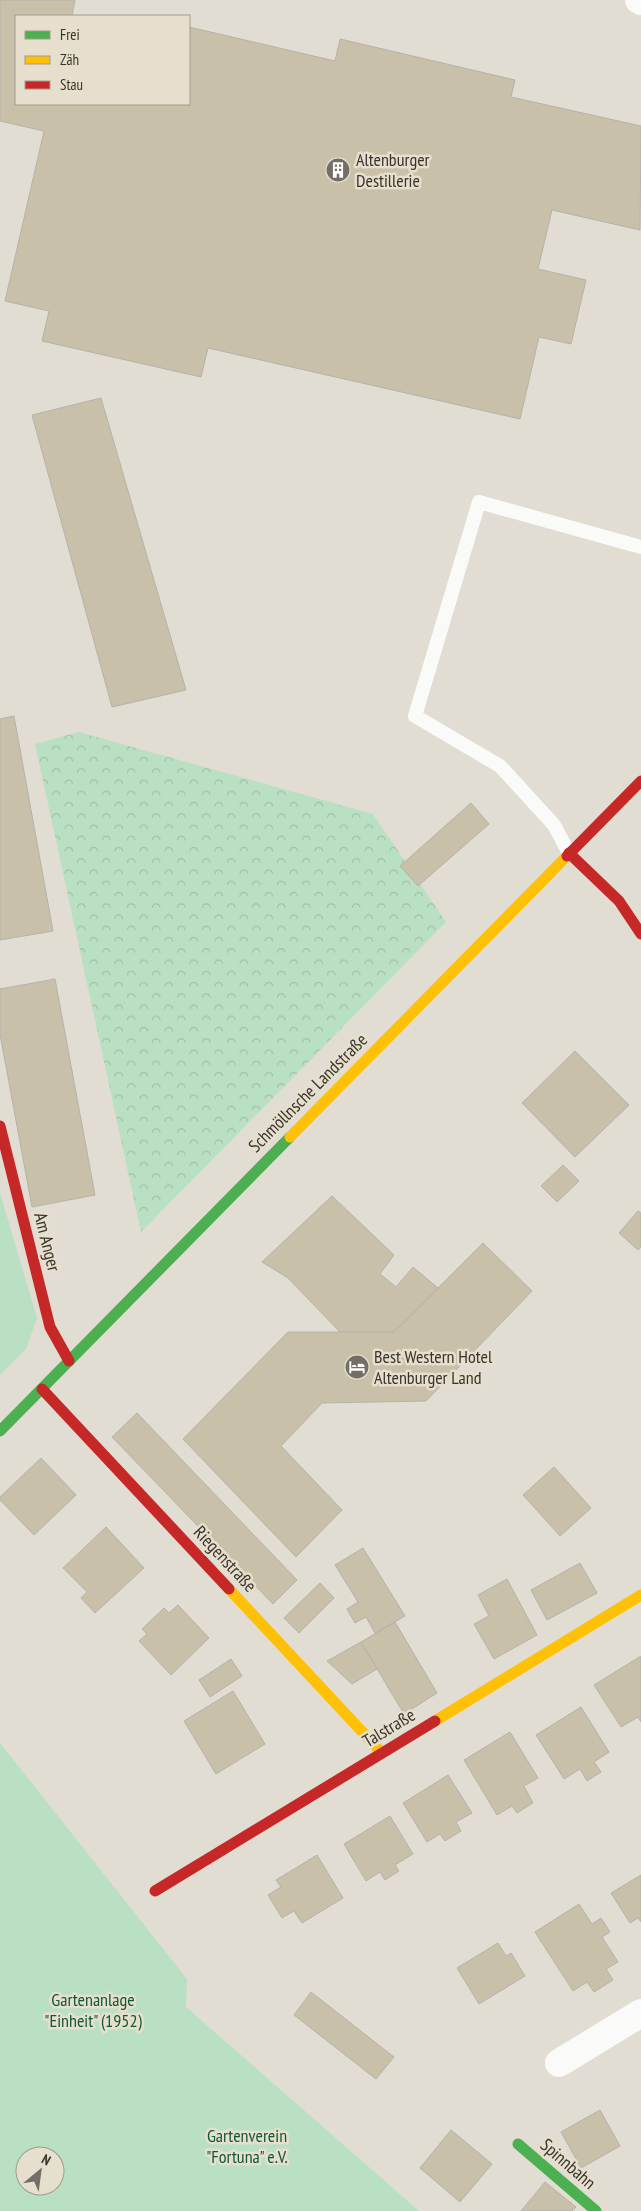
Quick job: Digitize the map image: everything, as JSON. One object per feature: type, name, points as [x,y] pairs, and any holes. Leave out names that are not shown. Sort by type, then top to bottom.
[{"type":"street","name":"Schmöllnsche Landstraße","points":[[0,1431],[641,781]]},
{"type":"street","points":[[569,853],[619,901],[641,934]]},
{"type":"street","name":"Am Anger","points":[[0,1128],[50,1327],[69,1361]]},
{"type":"street","name":"Riegenstraße","points":[[42,1389],[382,1753]]},
{"type":"street","name":"Talstraße","points":[[154,1891],[641,1595]]},
{"type":"street","points":[[558,2063],[641,2013]]},
{"type":"street","name":"Spinnbahn","points":[[518,2144],[596,2211]]},
{"type":"lane","points":[[569,853],[554,825],[500,766],[415,716],[479,502],[641,547]]},
{"type":"green space","points":[[79,732],[373,814],[446,922],[141,1232],[35,744]]},
{"type":"green space","points":[[0,1193],[37,1318],[26,1349],[0,1375]]},
{"type":"green space","name":"Gartenanlage \"Einheit\" (1952)","points":[[0,1743],[187,1979],[186,2007],[419,2211],[0,2211]]},
{"type":"building","name":"Altenburger Destillerie","points":[[0,0],[75,0],[72,15],[15,15],[15,105],[190,105],[190,27],[335,61],[340,39],[515,80],[511,97],[641,126],[640,230],[552,210],[538,269],[586,280],[571,344],[539,337],[520,419],[208,348],[201,377],[42,341],[49,311],[5,301],[44,131],[0,121]]},
{"type":"building","points":[[101,398],[186,690],[112,707],[32,415]]},
{"type":"building","points":[[14,716],[53,931],[0,940],[0,719]]},
{"type":"building","points":[[471,803],[489,824],[418,886],[400,866]]},
{"type":"building","points":[[55,979],[95,1195],[32,1207],[0,1034],[0,989]]},
{"type":"building","points":[[575,1051],[629,1105],[575,1157],[522,1103]]},
{"type":"building","points":[[563,1165],[579,1181],[557,1202],[541,1186]]},
{"type":"building","points":[[332,1196],[394,1255],[380,1274],[396,1287],[413,1267],[438,1288],[394,1332],[340,1332],[288,1278],[262,1262]]},
{"type":"building","points":[[638,1211],[641,1213],[641,1247],[638,1250],[619,1233]]},
{"type":"building","name":"Best Western Hotel Altenburger Land","points":[[483,1243],[532,1291],[426,1401],[322,1403],[281,1446],[342,1510],[296,1557],[183,1439],[288,1332],[394,1332]]},
{"type":"building","points":[[137,1413],[297,1580],[273,1604],[112,1437]]},
{"type":"building","points":[[41,1458],[76,1495],[34,1535],[0,1500],[0,1497]]},
{"type":"building","points":[[554,1467],[591,1508],[560,1536],[523,1495]]},
{"type":"building","points":[[106,1527],[144,1568],[95,1613],[81,1598],[87,1592],[63,1568]]},
{"type":"building","points":[[363,1548],[405,1616],[375,1633],[366,1617],[355,1623],[347,1609],[358,1602],[335,1565]]},
{"type":"building","points":[[580,1563],[597,1593],[547,1620],[531,1590]]},
{"type":"building","points":[[507,1579],[537,1635],[494,1659],[474,1624],[489,1616],[478,1595]]},
{"type":"building","points":[[320,1583],[334,1598],[299,1633],[284,1618]]},
{"type":"building","points":[[178,1605],[209,1638],[171,1675],[139,1641],[147,1634],[142,1629],[164,1608],[169,1613]]},
{"type":"building","points":[[395,1622],[437,1693],[404,1714],[361,1642]]},
{"type":"building","points":[[361,1642],[377,1669],[352,1684],[327,1661]]},
{"type":"building","points":[[641,1656],[641,1722],[638,1717],[621,1727],[594,1685]]},
{"type":"building","points":[[231,1659],[242,1676],[210,1697],[199,1680]]},
{"type":"building","points":[[233,1691],[265,1744],[216,1774],[184,1721]]},
{"type":"building","points":[[581,1707],[609,1752],[594,1762],[601,1772],[587,1781],[580,1769],[564,1779],[536,1735]]},
{"type":"building","points":[[510,1732],[538,1778],[524,1786],[533,1803],[517,1813],[512,1806],[497,1815],[464,1760]]},
{"type":"building","points":[[448,1775],[472,1813],[456,1822],[461,1831],[445,1841],[440,1834],[427,1842],[403,1803]]},
{"type":"building","points":[[390,1816],[413,1854],[395,1865],[399,1871],[385,1880],[380,1872],[366,1881],[344,1844]]},
{"type":"building","points":[[317,1855],[343,1898],[302,1923],[294,1911],[282,1918],[268,1895],[281,1887],[276,1880]]},
{"type":"building","points":[[641,1875],[641,1922],[638,1918],[630,1923],[611,1893]]},
{"type":"building","points":[[579,1904],[592,1924],[601,1918],[610,1932],[602,1937],[618,1962],[606,1969],[613,1980],[594,1992],[587,1982],[573,1991],[535,1932]]},
{"type":"building","points":[[498,1943],[506,1956],[511,1953],[525,1976],[479,2004],[457,1968]]},
{"type":"building","points":[[311,1992],[394,2057],[376,2079],[294,2015]]},
{"type":"building","points":[[600,2110],[620,2146],[581,2168],[561,2132]]},
{"type":"building","points":[[451,2130],[492,2164],[460,2202],[420,2168]]},
{"type":"building","points":[[545,2182],[576,2207],[572,2211],[521,2211]]},
{"type":"traffic: fast","points":[[0,1431],[290,1137]]},
{"type":"traffic: fast","points":[[518,2144],[596,2211]]},
{"type":"traffic: slow","points":[[290,1137],[567,856]]},
{"type":"traffic: slow","points":[[229,1589],[382,1753]]},
{"type":"traffic: slow","points":[[435,1721],[641,1595]]},
{"type":"traffic: jam","points":[[567,856],[641,781]]},
{"type":"traffic: jam","points":[[569,853],[619,901],[641,934]]},
{"type":"traffic: jam","points":[[0,1126],[50,1327],[69,1361]]},
{"type":"traffic: jam","points":[[42,1389],[229,1589]]},
{"type":"traffic: jam","points":[[155,1891],[435,1721]]},
{"type":"place","name":"Altenburger Destillerie","points":[[338,170]]},
{"type":"place","name":"Best Western Hotel Altenburger Land","points":[[357,1367]]},
{"type":"park label","name":"Gartenverein \"Fortuna\" e.V.","points":[[247,2146]]}]
